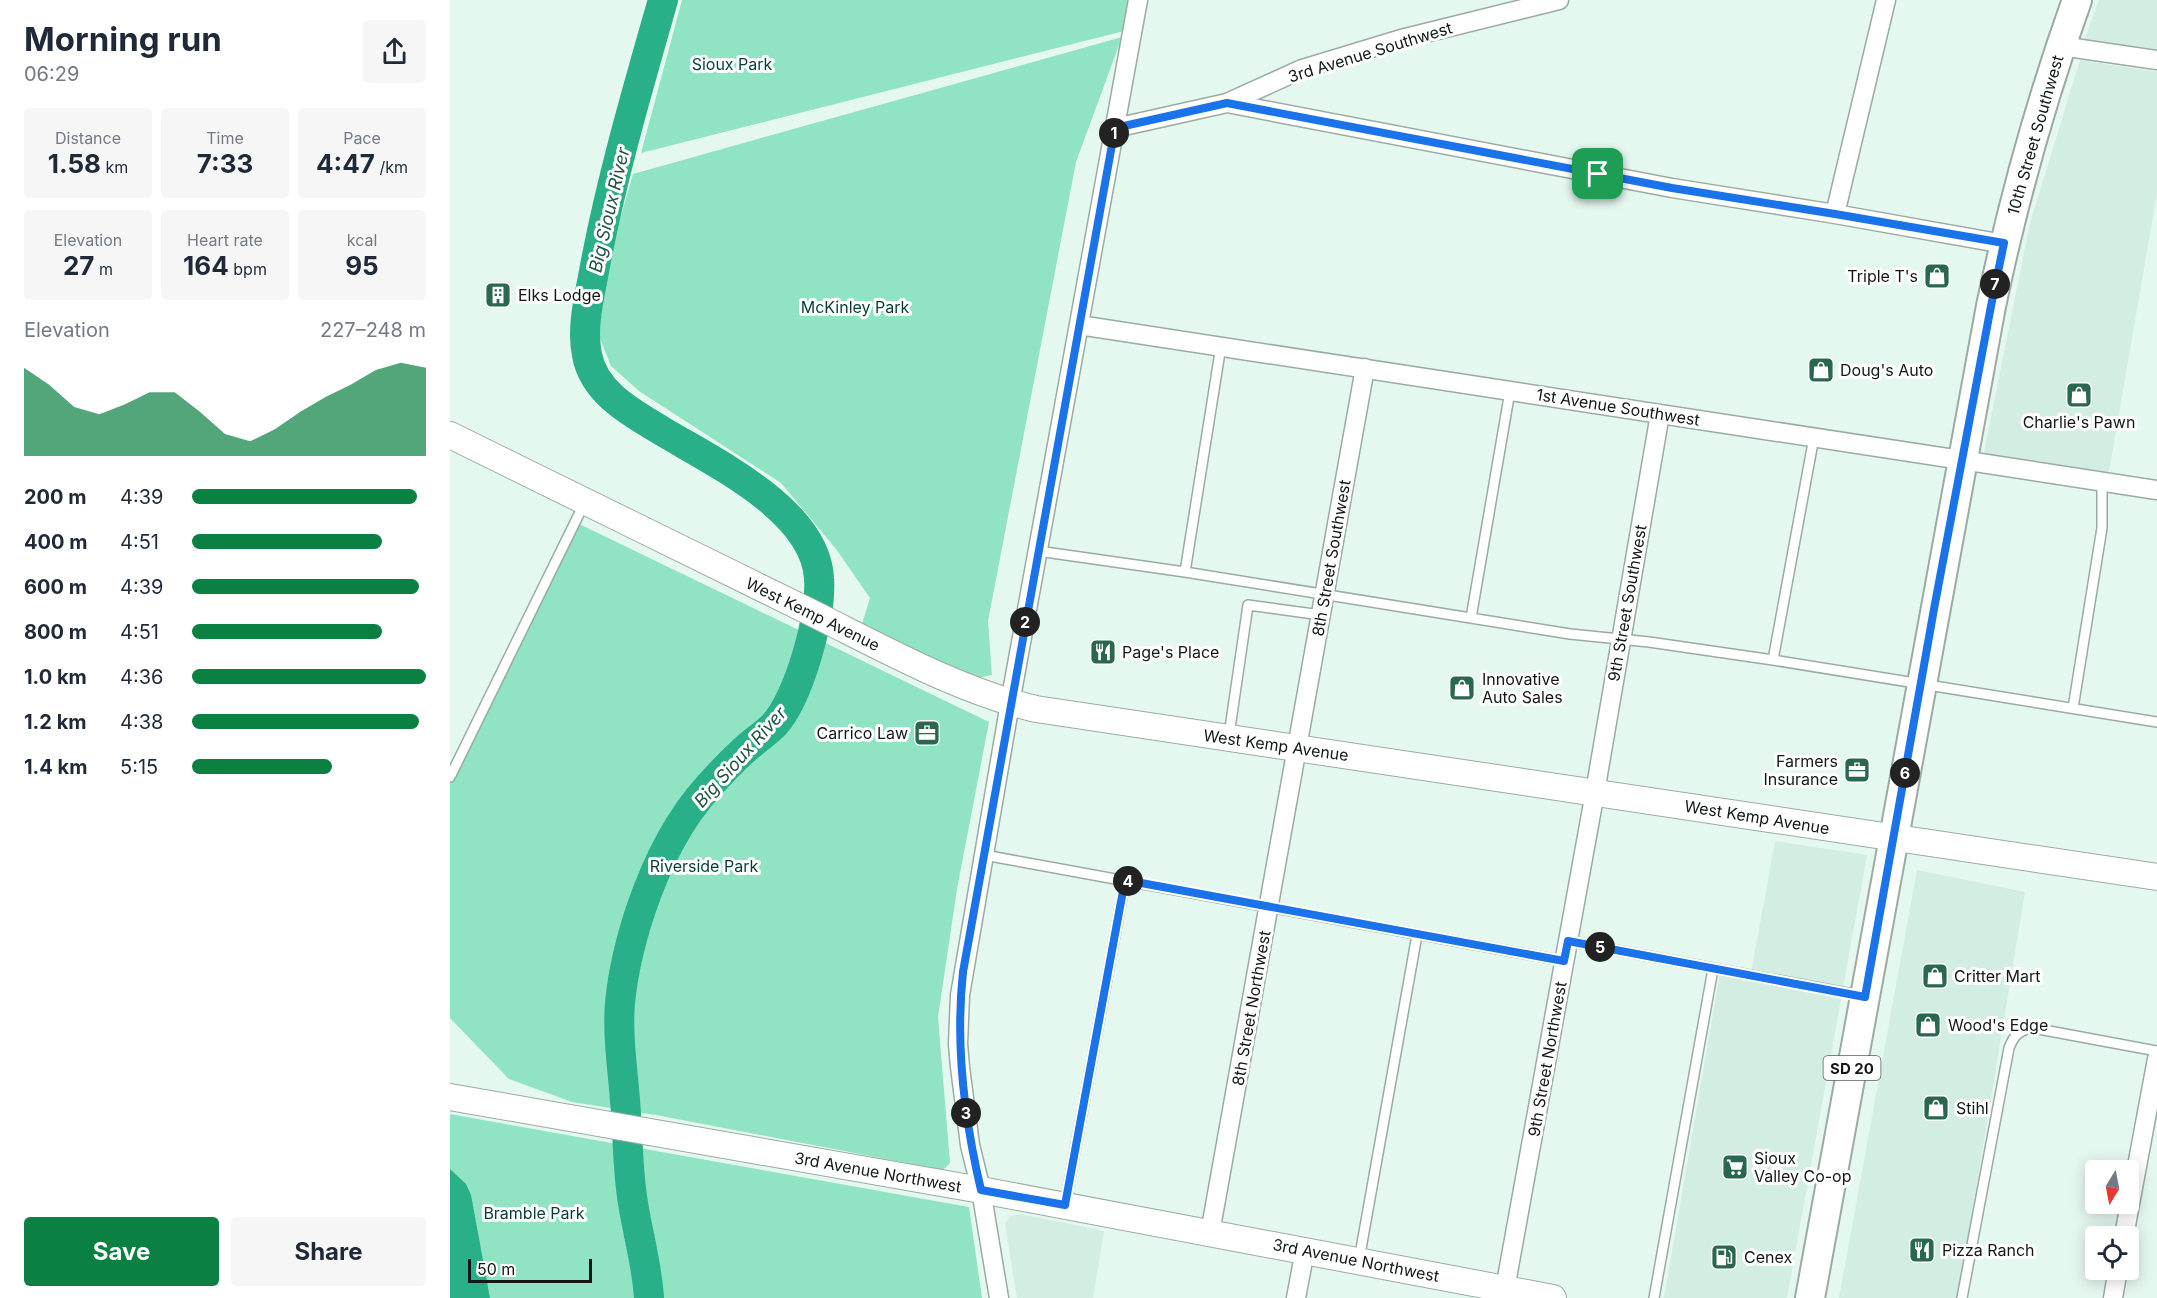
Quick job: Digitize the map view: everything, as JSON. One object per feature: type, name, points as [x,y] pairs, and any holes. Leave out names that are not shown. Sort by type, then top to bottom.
[{"type":"main road","name":"10th Street Southwest","points":[[1894,838],[1962,460],[2004,243],[2039,112],[2077,0]]},
{"type":"main road","name":"West Kemp Avenue","points":[[451,437],[866,640],[973,690],[1010,704],[2157,877]]},
{"type":"main road","name":"SD 20","points":[[1809,1298],[1894,838]]},
{"type":"main road","name":"3rd Avenue Northwest","points":[[450,1097],[1065,1205],[1553,1298]]},
{"type":"street","points":[[999,1298],[981,1190],[970,1145],[958,1044],[963,972],[1138,0]]},
{"type":"street","name":"3rd Avenue Southwest","points":[[1115,128],[1227,103],[1302,69],[1401,39],[1559,0]]},
{"type":"street","points":[[1835,214],[1886,0]]},
{"type":"street","points":[[2061,46],[2157,60]]},
{"type":"street","points":[[1227,103],[1672,188],[2004,243]]},
{"type":"street","name":"1st Avenue Southwest","points":[[1079,325],[2157,490]]},
{"type":"street","name":"8th Street Southwest","points":[[1297,748],[1365,368]]},
{"type":"street","name":"9th Street Southwest","points":[[1594,792],[1660,414]]},
{"type":"street","name":"8th Street Northwest","points":[[1210,1233],[1297,748]]},
{"type":"street","name":"9th Street Northwest","points":[[1505,1289],[1594,792]]},
{"type":"street","points":[[2126,1226],[2157,1059]]},
{"type":"street","points":[[1296,1298],[1305,1250]]},
{"type":"street","points":[[2113,1298],[2116,1280]]},
{"type":"lane","points":[[1185,572],[1221,346]]},
{"type":"lane","points":[[1471,618],[1510,391]]},
{"type":"lane","points":[[1773,660],[1814,437]]},
{"type":"lane","points":[[2073,708],[2102,528],[2102,481]]},
{"type":"lane","points":[[450,777],[585,502]]},
{"type":"lane","points":[[1038,551],[1185,572],[1570,634],[1773,660],[2157,722]]},
{"type":"lane","points":[[1229,738],[1248,604],[1321,615]]},
{"type":"lane","points":[[984,855],[1564,961]]},
{"type":"lane","points":[[1065,1205],[1125,880]]},
{"type":"lane","points":[[1359,1261],[1417,935]]},
{"type":"lane","points":[[1568,941],[1865,997]]},
{"type":"lane","points":[[1654,1298],[1713,969]]},
{"type":"lane","points":[[1962,1298],[2009,1048],[2017,1034],[2022,1029],[2033,1028],[2157,1051]]},
{"type":"shaded area","points":[[2099,0],[2157,0],[2157,51],[2084,41]]},
{"type":"shaded area","points":[[2080,60],[2157,72],[2157,193],[2109,472],[1983,457],[2030,223]]},
{"type":"shaded area","points":[[1775,841],[1867,855],[1787,1298],[1664,1298],[1720,973],[1750,979]]},
{"type":"shaded area","points":[[1917,870],[2025,892],[1958,1298],[1839,1298]]},
{"type":"shaded area","points":[[450,1169],[466,1184],[471,1195],[490,1298],[450,1298]]},
{"type":"shaded area","points":[[1020,1214],[1104,1231],[1093,1298],[1017,1298],[1005,1224],[1010,1216]]},
{"type":"green space","name":"Sioux Park","points":[[682,0],[1133,0],[1128,30],[641,153]]},
{"type":"green space","name":"McKinley Park","points":[[1122,37],[1076,162],[988,621],[992,675],[973,679],[862,624],[870,598],[836,549],[781,483],[639,391],[611,366],[597,331],[595,307],[633,174]]},
{"type":"green space","name":"Riverside Park","points":[[575,522],[989,722],[957,889],[938,1017],[950,1163],[943,1170],[656,1115],[572,1102],[509,1079],[450,1018],[450,776]]},
{"type":"green space","name":"Bramble Park","points":[[450,1114],[969,1207],[982,1298],[450,1298]]},
{"type":"waterway","name":"Big Sioux River","points":[[649,1298],[630,1181],[620,1044],[620,1003],[628,955],[647,892],[661,860],[687,813],[728,766],[774,725],[792,696],[813,634],[819,594],[819,578],[813,553],[800,531],[782,510],[734,474],[627,409],[597,380],[587,355],[585,344],[587,310],[609,199],[663,0]]},
{"type":"place","name":"Triple T's","points":[[1937,276]]},
{"type":"place","name":"Elks Lodge","points":[[498,295]]},
{"type":"place","name":"Doug's Auto","points":[[1821,370]]},
{"type":"place","name":"Charlie's Pawn","points":[[2079,395]]},
{"type":"place","name":"Page's Place","points":[[1103,652]]},
{"type":"place","name":"Innovative Auto Sales","points":[[1462,688]]},
{"type":"place","name":"Carrico Law","points":[[927,733]]},
{"type":"place","name":"Farmers Insurance","points":[[1857,770]]},
{"type":"place","name":"Critter Mart","points":[[1935,976]]},
{"type":"place","name":"Wood's Edge","points":[[1928,1025]]},
{"type":"place","name":"Stihl","points":[[1936,1108]]},
{"type":"place","name":"Sioux Valley Co-op","points":[[1735,1167]]},
{"type":"place","name":"Pizza Ranch","points":[[1922,1250]]},
{"type":"place","name":"Cenex","points":[[1724,1257]]},
{"type":"route","points":[[1227,103],[1598,174],[2004,243],[1934,609],[1865,997],[1568,941],[1564,961],[1125,880],[1065,1205],[981,1190],[970,1145],[960,1067],[958,1044],[960,995],[1010,704],[1115,128],[1227,103]]}]
